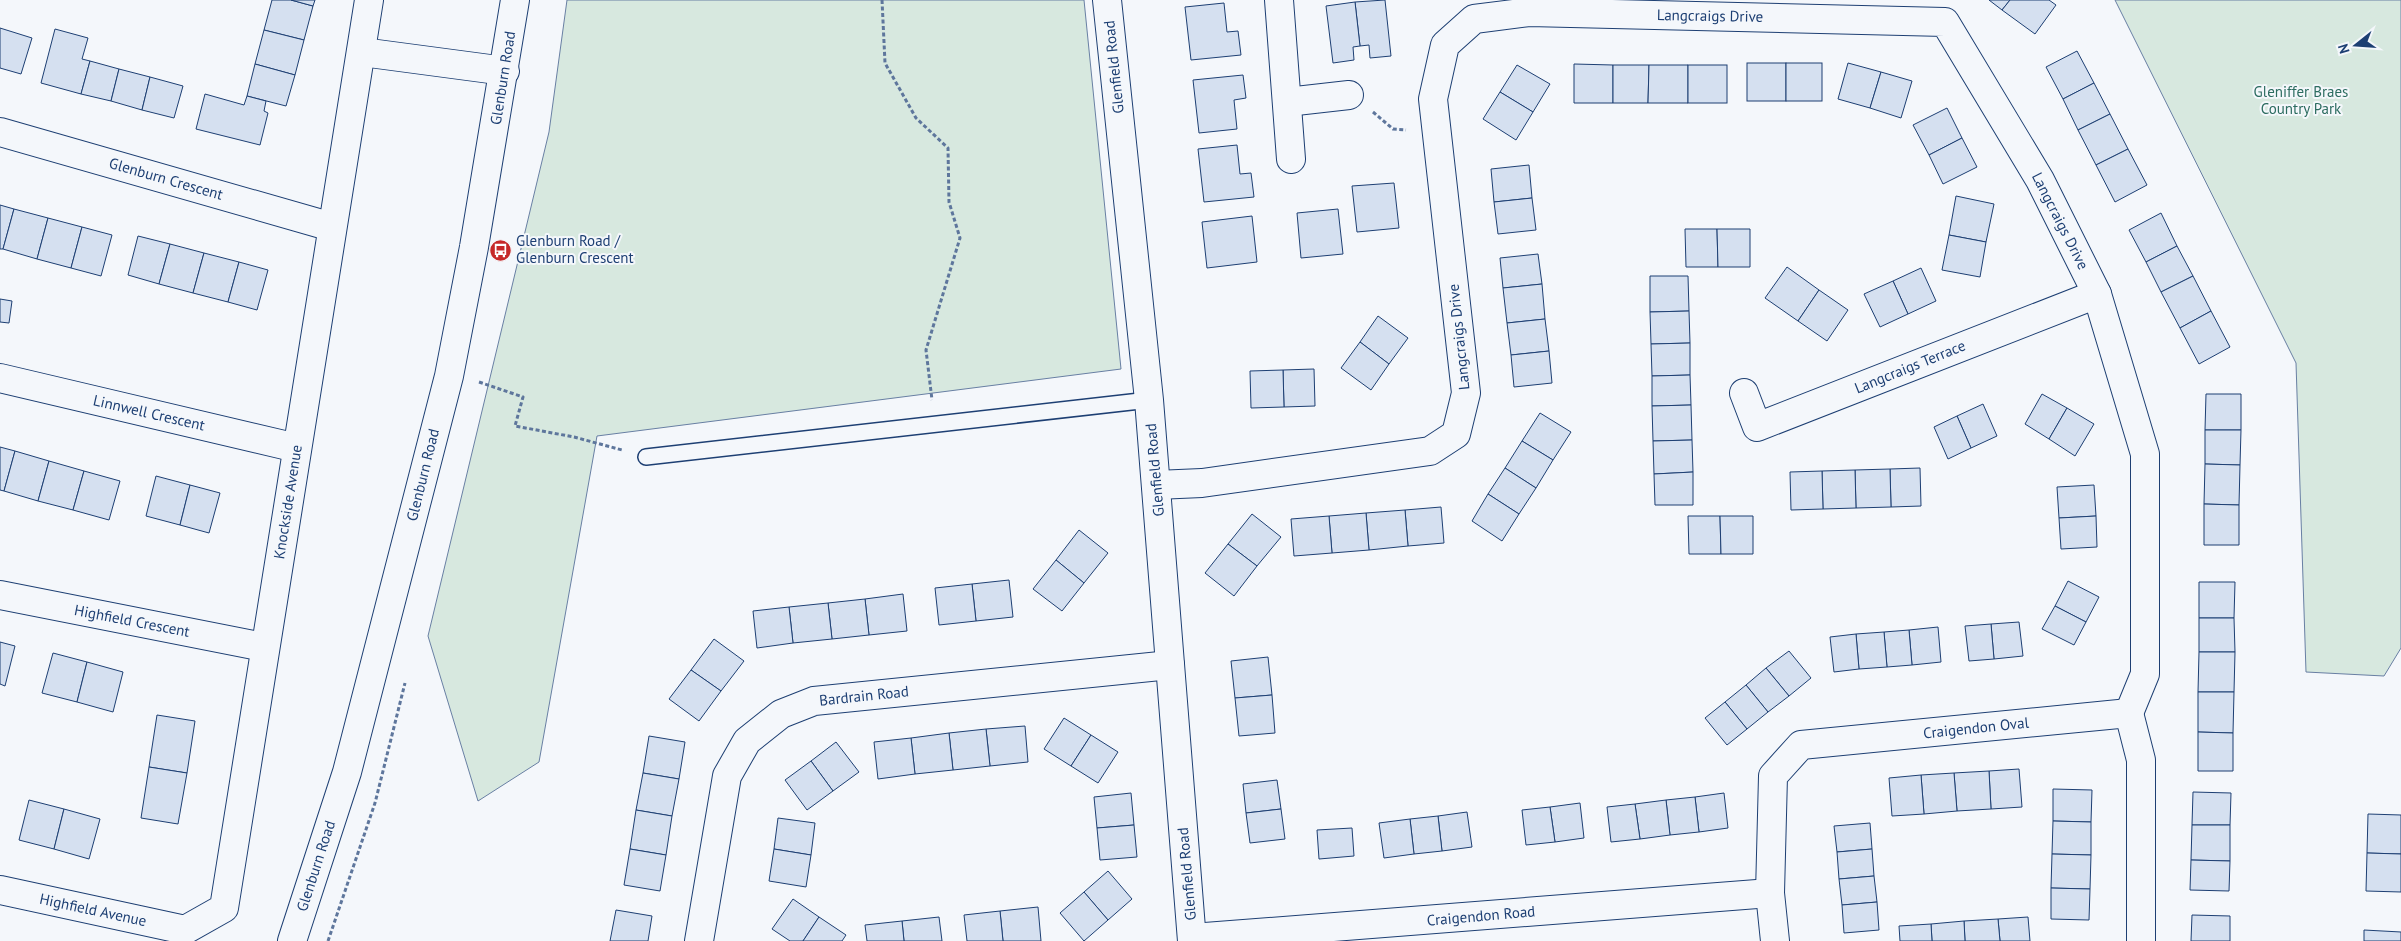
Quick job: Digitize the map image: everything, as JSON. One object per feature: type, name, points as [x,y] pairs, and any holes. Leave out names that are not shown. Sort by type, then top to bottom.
[{"type":"street","name":"Knockside Avenue","points":[[185,930],[224,908],[264,647],[369,0]]},
{"type":"street","name":"Glenburn Road","points":[[292,941],[347,772],[449,376],[474,247],[505,70],[515,0]]},
{"type":"street","name":"Glenfield Road","points":[[1107,0],[1149,400],[1192,939]]},
{"type":"street","points":[[1279,0],[1292,159]]},
{"type":"street","name":"Langcraigs Drive","points":[[1156,485],[1202,483],[1430,451],[1456,434],[1466,393],[1433,99],[1445,45],[1474,19],[1529,12],[1945,22],[2040,180],[2097,294],[2145,454],[2145,674],[2129,713]]},
{"type":"street","points":[[362,52],[505,70]]},
{"type":"street","points":[[1287,102],[1349,95]]},
{"type":"street","name":"Glenburn Crescent","points":[[0,132],[332,228]]},
{"type":"street","name":"Langcraigs Terrace","points":[[1744,393],[1757,427],[2097,294]]},
{"type":"street","name":"Linnwell Crescent","points":[[0,378],[297,448]]},
{"type":"street","name":"Highfield Crescent","points":[[0,595],[264,647]]},
{"type":"street","name":"Bardrain Road","points":[[698,941],[727,776],[747,741],[781,714],[814,701],[1170,665]]},
{"type":"street","points":[[2129,713],[2141,760],[2141,941]]},
{"type":"street","name":"Craigendon Oval","points":[[1775,941],[1770,893],[1773,776],[1801,745],[2129,713]]},
{"type":"street","name":"Highfield Avenue","points":[[0,890],[185,930]]},
{"type":"street","name":"Craigendon Road","points":[[1192,939],[1770,893]]},
{"type":"lane","points":[[646,456],[1149,400]]},
{"type":"path","points":[[882,0],[885,63],[916,118],[948,148],[949,202],[960,238],[926,350],[934,423]]},
{"type":"path","points":[[1349,95],[1393,129],[1436,132]]},
{"type":"path","points":[[477,382],[523,397],[515,426],[646,456]]},
{"type":"green space","points":[[567,0],[1084,0],[1121,369],[597,436],[539,762],[478,801],[428,636],[549,132]]},
{"type":"green space","name":"Gleniffer Braes Country Park","points":[[2115,0],[2401,0],[2401,648],[2384,676],[2306,672],[2296,363]]},
{"type":"building","points":[[272,0],[291,0],[313,6],[304,40],[264,30]]},
{"type":"building","points":[[291,0],[315,0],[313,6]]},
{"type":"building","points":[[1385,0],[1391,56],[1370,58],[1369,45],[1360,46],[1355,2]]},
{"type":"building","points":[[1989,0],[2010,0],[2002,10]]},
{"type":"building","points":[[2010,0],[2049,0],[2056,5],[2035,34],[2002,10]]},
{"type":"building","points":[[1355,2],[1360,46],[1353,47],[1354,60],[1333,63],[1326,6]]},
{"type":"building","points":[[1224,3],[1227,32],[1238,31],[1241,55],[1191,60],[1185,7]]},
{"type":"building","points":[[0,28],[32,38],[21,74],[0,68]]},
{"type":"building","points":[[55,29],[88,38],[82,59],[90,61],[81,94],[41,83]]},
{"type":"building","points":[[264,30],[304,40],[295,75],[255,64]]},
{"type":"building","points":[[2077,51],[2094,83],[2063,99],[2046,67]]},
{"type":"building","points":[[90,61],[119,69],[111,101],[81,94]]},
{"type":"building","points":[[1747,63],[1786,63],[1786,101],[1747,101]]},
{"type":"building","points":[[1786,63],[1822,63],[1822,101],[1786,101]]},
{"type":"building","points":[[1848,63],[1881,72],[1870,108],[1838,99]]},
{"type":"building","points":[[255,64],[295,75],[286,106],[247,96]]},
{"type":"building","points":[[1574,64],[1613,65],[1613,103],[1574,103]]},
{"type":"building","points":[[1517,65],[1550,84],[1533,112],[1500,92]]},
{"type":"building","points":[[1613,65],[1649,65],[1648,103],[1613,103]]},
{"type":"building","points":[[1649,65],[1688,65],[1688,103],[1648,103]]},
{"type":"building","points":[[1688,65],[1727,65],[1727,103],[1688,103]]},
{"type":"building","points":[[119,69],[150,77],[142,110],[111,101]]},
{"type":"building","points":[[1881,72],[1912,81],[1901,118],[1870,108]]},
{"type":"building","points":[[1243,75],[1246,98],[1234,100],[1237,129],[1199,133],[1193,80]]},
{"type":"building","points":[[150,77],[183,86],[174,118],[142,110]]},
{"type":"building","points":[[2094,83],[2110,114],[2078,130],[2063,99]]},
{"type":"building","points":[[1500,92],[1533,112],[1516,140],[1483,119]]},
{"type":"building","points":[[205,94],[244,105],[247,96],[266,101],[264,111],[268,113],[260,145],[196,129]]},
{"type":"building","points":[[1947,108],[1962,138],[1929,155],[1913,125]]},
{"type":"building","points":[[2110,114],[2128,149],[2096,165],[2078,130]]},
{"type":"building","points":[[1962,138],[1977,167],[1943,184],[1929,155]]},
{"type":"building","points":[[1237,145],[1240,174],[1251,173],[1254,197],[1204,202],[1198,149]]},
{"type":"building","points":[[2128,149],[2147,185],[2115,202],[2096,165]]},
{"type":"building","points":[[1529,165],[1532,198],[1494,202],[1491,169]]},
{"type":"building","points":[[1394,183],[1399,228],[1357,232],[1352,186]]},
{"type":"building","points":[[1956,196],[1994,204],[1986,242],[1949,235]]},
{"type":"building","points":[[1532,198],[1536,230],[1498,234],[1494,202]]},
{"type":"building","points":[[0,205],[14,209],[3,249],[0,249]]},
{"type":"building","points":[[14,209],[48,218],[37,259],[3,249]]},
{"type":"building","points":[[1338,209],[1343,254],[1301,258],[1297,213]]},
{"type":"building","points":[[2161,213],[2177,246],[2146,262],[2129,230]]},
{"type":"building","points":[[1252,216],[1257,262],[1207,268],[1202,222]]},
{"type":"building","points":[[48,218],[82,227],[71,268],[37,259]]},
{"type":"building","points":[[82,227],[112,235],[101,276],[71,268]]},
{"type":"building","points":[[1685,229],[1717,229],[1718,267],[1686,267]]},
{"type":"building","points":[[1717,229],[1750,229],[1750,267],[1718,267]]},
{"type":"building","points":[[1949,235],[1986,242],[1980,277],[1942,270]]},
{"type":"building","points":[[138,236],[170,244],[159,284],[128,275]]},
{"type":"building","points":[[170,244],[204,253],[193,293],[159,284]]},
{"type":"building","points":[[2177,246],[2193,276],[2161,292],[2146,262]]},
{"type":"building","points":[[204,253],[239,262],[228,302],[193,293]]},
{"type":"building","points":[[1538,254],[1542,284],[1503,288],[1500,258]]},
{"type":"building","points":[[239,262],[268,270],[257,310],[228,302]]},
{"type":"building","points":[[1787,267],[1819,290],[1798,321],[1765,298]]},
{"type":"building","points":[[1921,268],[1936,301],[1908,314],[1893,281]]},
{"type":"building","points":[[1650,276],[1688,276],[1689,311],[1650,312]]},
{"type":"building","points":[[2193,276],[2211,311],[2180,328],[2161,292]]},
{"type":"building","points":[[1893,281],[1908,314],[1880,327],[1864,294]]},
{"type":"building","points":[[1542,284],[1545,319],[1507,323],[1503,288]]},
{"type":"building","points":[[1819,290],[1848,310],[1827,341],[1798,321]]},
{"type":"building","points":[[0,299],[12,301],[9,323],[0,322]]},
{"type":"building","points":[[1689,311],[1690,343],[1651,344],[1650,312]]},
{"type":"building","points":[[2211,311],[2230,347],[2199,364],[2180,328]]},
{"type":"building","points":[[1378,316],[1408,338],[1389,364],[1360,342]]},
{"type":"building","points":[[1545,319],[1549,351],[1511,355],[1507,323]]},
{"type":"building","points":[[1360,342],[1389,364],[1371,390],[1341,368]]},
{"type":"building","points":[[1690,343],[1690,375],[1652,376],[1651,344]]},
{"type":"building","points":[[1549,351],[1552,383],[1514,387],[1511,355]]},
{"type":"building","points":[[1314,369],[1315,406],[1284,407],[1283,370]]},
{"type":"building","points":[[1283,370],[1284,407],[1251,408],[1250,371]]},
{"type":"building","points":[[1690,375],[1691,405],[1652,406],[1652,376]]},
{"type":"building","points":[[2042,394],[2067,408],[2049,439],[2025,424]]},
{"type":"building","points":[[2206,394],[2241,394],[2241,430],[2205,430]]},
{"type":"building","points":[[1983,404],[1997,436],[1971,448],[1957,416]]},
{"type":"building","points":[[1691,405],[1692,440],[1653,441],[1652,406]]},
{"type":"building","points":[[2067,408],[2094,424],[2075,456],[2049,439]]},
{"type":"building","points":[[1540,413],[1571,432],[1553,460],[1522,441]]},
{"type":"building","points":[[1957,416],[1971,448],[1948,459],[1934,427]]},
{"type":"building","points":[[2205,430],[2241,430],[2240,465],[2205,464]]},
{"type":"building","points":[[1692,440],[1693,472],[1654,474],[1653,441]]},
{"type":"building","points":[[1522,441],[1553,460],[1536,488],[1505,468]]},
{"type":"building","points":[[0,447],[15,451],[4,491],[0,490]]},
{"type":"building","points":[[15,451],[49,461],[38,501],[4,491]]},
{"type":"building","points":[[49,461],[84,471],[73,510],[38,501]]},
{"type":"building","points":[[2205,464],[2240,465],[2239,505],[2204,504]]},
{"type":"building","points":[[1505,468],[1536,488],[1519,514],[1488,494]]},
{"type":"building","points":[[1920,468],[1921,506],[1891,507],[1890,469]]},
{"type":"building","points":[[1890,469],[1891,507],[1856,508],[1855,470]]},
{"type":"building","points":[[1855,470],[1856,508],[1823,509],[1822,471]]},
{"type":"building","points":[[84,471],[120,481],[109,520],[73,510]]},
{"type":"building","points":[[1822,471],[1823,509],[1791,510],[1790,472]]},
{"type":"building","points":[[1693,472],[1693,505],[1655,505],[1654,474]]},
{"type":"building","points":[[156,476],[190,485],[180,525],[146,516]]},
{"type":"building","points":[[190,485],[220,493],[209,533],[180,525]]},
{"type":"building","points":[[2094,485],[2096,516],[2059,518],[2057,487]]},
{"type":"building","points":[[1488,494],[1519,514],[1502,541],[1472,521]]},
{"type":"building","points":[[2204,504],[2239,505],[2239,545],[2204,545]]},
{"type":"building","points":[[1441,507],[1444,543],[1408,546],[1405,510]]},
{"type":"building","points":[[1405,510],[1408,546],[1369,550],[1366,513]]},
{"type":"building","points":[[1366,513],[1369,550],[1332,553],[1329,516]]},
{"type":"building","points":[[1252,514],[1281,537],[1257,566],[1228,544]]},
{"type":"building","points":[[1329,516],[1332,553],[1294,556],[1291,519]]},
{"type":"building","points":[[1688,516],[1720,516],[1721,554],[1689,554]]},
{"type":"building","points":[[1720,516],[1753,516],[1753,554],[1721,554]]},
{"type":"building","points":[[2096,516],[2097,547],[2061,549],[2059,518]]},
{"type":"building","points":[[1079,530],[1108,553],[1084,583],[1056,560]]},
{"type":"building","points":[[1228,544],[1257,566],[1234,596],[1205,573]]},
{"type":"building","points":[[1056,560],[1084,583],[1062,611],[1033,589]]},
{"type":"building","points":[[1009,580],[1013,617],[976,621],[972,584]]},
{"type":"building","points":[[2068,581],[2099,597],[2086,622],[2055,606]]},
{"type":"building","points":[[2199,582],[2235,582],[2234,618],[2199,618]]},
{"type":"building","points":[[972,584],[976,621],[939,625],[935,588]]},
{"type":"building","points":[[903,594],[907,631],[869,635],[865,599]]},
{"type":"building","points":[[865,599],[869,635],[832,639],[828,603]]},
{"type":"building","points":[[828,603],[832,639],[793,643],[789,607]]},
{"type":"building","points":[[2055,606],[2086,622],[2074,645],[2042,629]]},
{"type":"building","points":[[789,607],[793,643],[757,648],[753,611]]},
{"type":"building","points":[[2199,618],[2234,618],[2235,652],[2199,652]]},
{"type":"building","points":[[2019,622],[2023,656],[1994,659],[1991,624]]},
{"type":"building","points":[[1991,624],[1994,659],[1969,661],[1965,626]]},
{"type":"building","points":[[1938,627],[1941,662],[1912,665],[1909,630]]},
{"type":"building","points":[[1909,630],[1912,665],[1887,667],[1884,632]]},
{"type":"building","points":[[1884,632],[1887,667],[1859,669],[1856,634]]},
{"type":"building","points":[[1856,634],[1859,669],[1834,672],[1830,637]]},
{"type":"building","points":[[714,639],[744,661],[721,691],[691,670]]},
{"type":"building","points":[[0,642],[15,646],[5,686],[0,684]]},
{"type":"building","points":[[1789,651],[1811,678],[1789,696],[1766,668]]},
{"type":"building","points":[[2199,652],[2235,652],[2234,692],[2198,692]]},
{"type":"building","points":[[53,653],[87,662],[77,702],[42,693]]},
{"type":"building","points":[[1268,657],[1272,695],[1235,698],[1231,661]]},
{"type":"building","points":[[87,662],[123,672],[113,712],[77,702]]},
{"type":"building","points":[[1766,668],[1789,696],[1768,712],[1746,685]]},
{"type":"building","points":[[691,670],[721,691],[699,721],[669,699]]},
{"type":"building","points":[[1746,685],[1768,712],[1747,729],[1725,702]]},
{"type":"building","points":[[2198,692],[2234,692],[2233,733],[2198,732]]},
{"type":"building","points":[[1272,695],[1275,733],[1239,736],[1235,698]]},
{"type":"building","points":[[1725,702],[1747,729],[1727,745],[1705,718]]},
{"type":"building","points":[[157,715],[195,721],[187,773],[149,767]]},
{"type":"building","points":[[1064,718],[1091,735],[1071,766],[1044,749]]},
{"type":"building","points":[[1025,726],[1028,762],[990,766],[986,729]]},
{"type":"building","points":[[986,729],[990,766],[953,770],[949,733]]},
{"type":"building","points":[[2198,732],[2233,733],[2233,771],[2198,771]]},
{"type":"building","points":[[949,733],[953,770],[915,774],[911,738]]},
{"type":"building","points":[[1091,735],[1118,752],[1098,783],[1071,766]]},
{"type":"building","points":[[649,736],[685,742],[679,779],[643,773]]},
{"type":"building","points":[[911,738],[915,774],[878,779],[874,742]]},
{"type":"building","points":[[836,742],[859,772],[833,791],[811,761]]},
{"type":"building","points":[[811,761],[833,791],[807,810],[785,780]]},
{"type":"building","points":[[149,767],[187,773],[178,824],[141,818]]},
{"type":"building","points":[[2019,769],[2022,807],[1991,809],[1989,771]]},
{"type":"building","points":[[1989,771],[1991,809],[1957,811],[1954,773]]},
{"type":"building","points":[[643,773],[679,779],[672,816],[636,810]]},
{"type":"building","points":[[1954,773],[1957,811],[1924,814],[1921,775]]},
{"type":"building","points":[[1921,775],[1924,814],[1892,816],[1889,778]]},
{"type":"building","points":[[1277,780],[1281,809],[1246,813],[1243,784]]},
{"type":"building","points":[[2053,789],[2092,790],[2091,822],[2053,821]]},
{"type":"building","points":[[2193,792],[2231,793],[2230,825],[2192,825]]},
{"type":"building","points":[[1131,793],[1134,825],[1097,828],[1094,797]]},
{"type":"building","points":[[1724,793],[1728,828],[1699,832],[1695,797]]},
{"type":"building","points":[[1695,797],[1699,832],[1670,835],[1666,800]]},
{"type":"building","points":[[29,800],[64,809],[54,849],[19,840]]},
{"type":"building","points":[[1666,800],[1670,835],[1640,839],[1635,804]]},
{"type":"building","points":[[1580,803],[1584,838],[1555,842],[1550,807]]},
{"type":"building","points":[[1635,804],[1640,839],[1611,842],[1607,807]]},
{"type":"building","points":[[1550,807],[1555,842],[1526,845],[1522,810]]},
{"type":"building","points":[[64,809],[100,819],[89,859],[54,849]]},
{"type":"building","points":[[1281,809],[1285,839],[1250,843],[1246,813]]},
{"type":"building","points":[[636,810],[672,816],[666,855],[630,849]]},
{"type":"building","points":[[1467,812],[1472,847],[1442,851],[1438,816]]},
{"type":"building","points":[[2368,814],[2401,815],[2401,854],[2367,853]]},
{"type":"building","points":[[1438,816],[1442,851],[1414,854],[1410,819]]},
{"type":"building","points":[[778,818],[815,823],[811,855],[774,849]]},
{"type":"building","points":[[1410,819],[1414,854],[1384,858],[1379,823]]},
{"type":"building","points":[[2053,821],[2091,822],[2091,855],[2052,854]]},
{"type":"building","points":[[1870,823],[1872,849],[1837,852],[1834,826]]},
{"type":"building","points":[[1134,825],[1137,857],[1100,860],[1097,828]]},
{"type":"building","points":[[2192,825],[2230,825],[2230,861],[2191,860]]},
{"type":"building","points":[[1352,828],[1354,856],[1319,859],[1317,830]]},
{"type":"building","points":[[630,849],[666,855],[660,891],[624,885]]},
{"type":"building","points":[[774,849],[811,855],[806,887],[769,881]]},
{"type":"building","points":[[1872,849],[1874,876],[1839,879],[1837,852]]},
{"type":"building","points":[[2367,853],[2401,854],[2401,892],[2366,891]]},
{"type":"building","points":[[2052,854],[2091,855],[2090,889],[2051,888]]},
{"type":"building","points":[[2191,860],[2230,861],[2229,891],[2190,890]]},
{"type":"building","points":[[1108,871],[1132,899],[1108,920],[1084,892]]},
{"type":"building","points":[[1874,876],[1877,902],[1842,905],[1839,879]]},
{"type":"building","points":[[2051,888],[2090,889],[2089,920],[2051,919]]},
{"type":"building","points":[[1084,892],[1108,920],[1084,941],[1060,913]]},
{"type":"building","points":[[793,899],[819,917],[803,941],[790,941],[772,929]]},
{"type":"building","points":[[1877,902],[1879,930],[1844,933],[1842,905]]},
{"type":"building","points":[[1038,907],[1041,941],[1003,941],[1000,911]]},
{"type":"building","points":[[616,910],[652,916],[648,941],[610,941]]},
{"type":"building","points":[[1000,911],[1003,941],[967,941],[964,915]]},
{"type":"building","points":[[2192,915],[2230,916],[2230,941],[2191,941]]},
{"type":"building","points":[[819,917],[846,935],[842,941],[803,941]]},
{"type":"building","points":[[939,917],[942,941],[904,941],[902,921]]},
{"type":"building","points":[[2028,917],[2030,941],[2000,941],[1998,919]]},
{"type":"building","points":[[1998,919],[2000,941],[1965,941],[1964,921]]},
{"type":"building","points":[[902,921],[904,941],[867,941],[865,925]]},
{"type":"building","points":[[1964,921],[1965,941],[1932,941],[1931,924]]},
{"type":"building","points":[[1931,924],[1932,941],[1900,941],[1899,926]]},
{"type":"building","points":[[2364,930],[2401,932],[2401,941],[2364,941]]},
{"type":"place","name":"Glenburn Road / Glenburn Crescent","points":[[500,250]]}]
